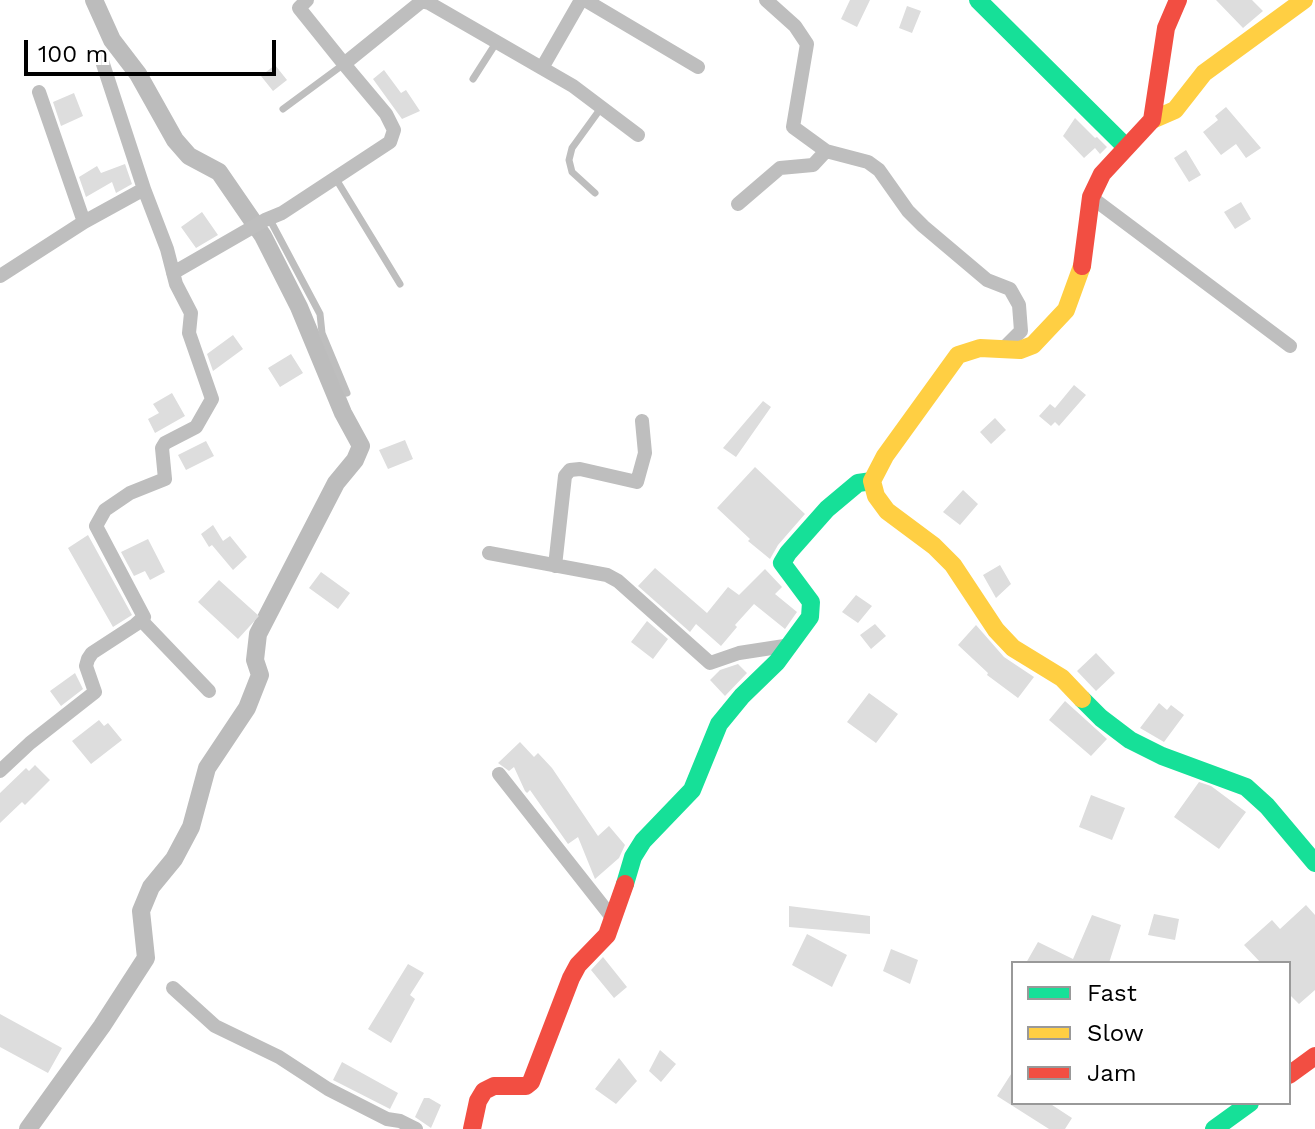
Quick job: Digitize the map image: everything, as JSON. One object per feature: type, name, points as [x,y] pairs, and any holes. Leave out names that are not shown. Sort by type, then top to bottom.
[{"type":"street","points":[[173,273],[336,179],[390,142],[394,130],[386,114],[299,8],[307,0]]},
{"type":"street","points":[[542,68],[583,0],[698,67]]},
{"type":"street","points":[[766,0],[795,26],[807,44],[793,127],[826,151],[868,162],[879,170],[908,211],[923,226],[987,280],[1010,289],[1019,305],[1021,331],[1002,350]]},
{"type":"street","points":[[978,0],[1126,147]]},
{"type":"street","points":[[1152,120],[1166,28],[1178,0]]},
{"type":"street","points":[[1304,0],[1204,73],[1175,110],[1152,120],[1126,147],[1102,174],[1091,197],[1081,271],[1066,310],[1033,345],[1020,350],[980,348],[958,355],[944,370],[885,456],[872,481],[876,496],[887,511],[934,546],[953,565],[996,630],[1013,648],[1062,678],[1101,718],[1130,740],[1162,756],[1246,787],[1267,806],[1315,863]]},
{"type":"street","points":[[344,64],[422,1],[542,68],[602,106],[638,135]]},
{"type":"street","points":[[0,771],[95,692],[86,666],[88,659],[144,617],[96,526],[105,510],[118,501],[165,479],[162,448],[165,443],[196,427],[212,399],[189,333],[191,313],[173,273],[102,61]]},
{"type":"street","points":[[39,92],[84,222]]},
{"type":"street","points":[[738,204],[780,168],[813,165],[826,151]]},
{"type":"street","points":[[0,276],[84,222],[144,189]]},
{"type":"street","points":[[1091,197],[1290,346]]},
{"type":"street","points":[[555,566],[565,476],[570,470],[580,469],[637,482],[645,453],[642,421]]},
{"type":"street","points":[[472,1129],[478,1101],[484,1091],[494,1086],[526,1086],[531,1082],[571,978],[578,965],[607,935],[614,920],[633,857],[643,841],[692,790],[719,724],[791,645],[810,617],[811,602],[782,563],[807,529],[827,509],[858,483],[872,481]]},
{"type":"street","points":[[489,553],[607,575],[618,581],[710,663],[739,653],[791,645]]},
{"type":"street","points":[[141,620],[209,691]]},
{"type":"street","points":[[499,774],[614,920]]},
{"type":"street","points":[[173,988],[215,1026],[279,1057],[328,1089],[387,1119],[416,1129]]},
{"type":"street","points":[[1291,1074],[1315,1056]]},
{"type":"street","points":[[1214,1129],[1243,1105]]},
{"type":"lane","points":[[473,79],[496,43]]},
{"type":"lane","points":[[283,109],[344,64]]},
{"type":"lane","points":[[595,193],[572,172],[569,160],[572,148],[602,106]]},
{"type":"lane","points":[[336,179],[400,284]]},
{"type":"lane","points":[[267,219],[320,314],[322,333],[347,393]]},
{"type":"building","points":[[850,0],[870,0],[857,27],[841,19]]},
{"type":"building","points":[[1216,0],[1252,0],[1263,11],[1243,28]]},
{"type":"building","points":[[907,6],[921,11],[912,33],[899,28]]},
{"type":"building","points":[[275,65],[287,80],[273,91],[261,76]]},
{"type":"building","points":[[384,70],[401,93],[406,90],[420,111],[402,119],[373,79]]},
{"type":"building","points":[[74,93],[83,116],[61,126],[53,102]]},
{"type":"building","points":[[1226,107],[1261,148],[1246,158],[1236,144],[1221,155],[1203,132],[1218,120],[1215,116]]},
{"type":"building","points":[[1075,118],[1107,147],[1100,154],[1095,148],[1084,158],[1063,136]]},
{"type":"building","points":[[1186,150],[1201,175],[1189,182],[1174,158]]},
{"type":"building","points":[[125,164],[132,184],[116,193],[112,182],[86,197],[79,177],[97,166],[101,173]]},
{"type":"building","points":[[1241,202],[1251,219],[1235,229],[1224,212]]},
{"type":"building","points":[[202,212],[218,235],[196,248],[181,227]]},
{"type":"building","points":[[233,335],[243,349],[213,371],[207,354]]},
{"type":"building","points":[[291,354],[303,373],[280,387],[268,368]]},
{"type":"building","points":[[1074,385],[1086,395],[1059,426],[1055,422],[1051,426],[1039,416],[1050,404],[1055,408]]},
{"type":"building","points":[[172,393],[185,416],[155,433],[148,419],[159,413],[153,404]]},
{"type":"building","points":[[763,401],[771,407],[736,457],[723,448]]},
{"type":"building","points":[[995,418],[1006,430],[991,444],[980,432]]},
{"type":"building","points":[[405,440],[413,459],[388,469],[379,450]]},
{"type":"building","points":[[206,441],[214,456],[186,470],[178,455]]},
{"type":"building","points":[[755,467],[805,514],[770,559],[717,508]]},
{"type":"building","points":[[963,490],[978,504],[960,525],[943,512]]},
{"type":"building","points":[[213,525],[223,541],[230,536],[247,557],[233,570],[212,545],[209,547],[201,534]]},
{"type":"building","points":[[88,535],[132,615],[113,627],[68,548]]},
{"type":"building","points":[[148,539],[165,572],[150,580],[145,571],[134,576],[121,552]]},
{"type":"building","points":[[1000,565],[1011,584],[996,598],[983,575]]},
{"type":"building","points":[[655,568],[707,613],[728,587],[739,595],[765,569],[782,587],[775,594],[797,612],[785,629],[754,604],[721,646],[696,624],[690,632],[638,586]]},
{"type":"building","points":[[321,572],[350,593],[338,609],[309,588]]},
{"type":"building","points":[[219,580],[259,616],[238,639],[198,602]]},
{"type":"building","points":[[856,595],[872,606],[858,623],[842,612]]},
{"type":"building","points":[[647,621],[668,639],[653,659],[631,642]]},
{"type":"building","points":[[875,624],[886,636],[871,649],[860,635]]},
{"type":"building","points":[[976,625],[1004,657],[1034,677],[1018,698],[987,675],[958,645]]},
{"type":"building","points":[[1096,653],[1115,673],[1096,691],[1077,671]]},
{"type":"building","points":[[738,664],[747,673],[725,696],[710,680],[720,670]]},
{"type":"building","points":[[75,673],[83,689],[61,706],[50,691]]},
{"type":"building","points":[[869,693],[898,714],[876,743],[847,722]]},
{"type":"building","points":[[1065,701],[1107,739],[1091,756],[1049,720]]},
{"type":"building","points":[[1159,703],[1167,710],[1171,705],[1184,715],[1164,742],[1140,728]]},
{"type":"building","points":[[99,720],[104,726],[108,723],[122,740],[91,764],[72,741]]},
{"type":"building","points":[[520,742],[534,757],[538,753],[552,768],[598,836],[609,826],[625,845],[619,858],[595,879],[578,837],[568,844],[530,790],[525,791],[514,767],[509,771],[498,763]]},
{"type":"building","points":[[35,765],[50,780],[25,805],[22,802],[0,823],[0,793],[26,768],[29,771]]},
{"type":"building","points":[[1199,782],[1211,786],[1246,812],[1219,849],[1174,817]]},
{"type":"building","points":[[1091,795],[1125,808],[1112,840],[1079,827]]},
{"type":"building","points":[[1306,905],[1315,915],[1315,990],[1299,1004],[1291,996],[1291,961],[1259,961],[1244,945],[1272,920],[1280,929]]},
{"type":"building","points":[[789,906],[870,916],[870,934],[789,927]]},
{"type":"building","points":[[1154,914],[1179,919],[1175,940],[1148,935]]},
{"type":"building","points":[[1092,915],[1121,925],[1110,961],[1027,961],[1038,942],[1073,959]]},
{"type":"building","points":[[807,934],[847,955],[832,987],[792,965]]},
{"type":"building","points":[[891,949],[918,960],[910,984],[883,971]]},
{"type":"building","points":[[603,957],[627,987],[614,998],[591,970]]},
{"type":"building","points":[[408,964],[424,973],[410,995],[415,999],[391,1043],[368,1029]]},
{"type":"building","points":[[0,1014],[62,1048],[48,1073],[0,1047]]},
{"type":"building","points":[[660,1050],[676,1064],[661,1082],[649,1071]]},
{"type":"building","points":[[619,1058],[637,1081],[616,1104],[595,1089]]},
{"type":"building","points":[[342,1062],[398,1093],[390,1109],[333,1080]]},
{"type":"building","points":[[1011,1074],[1011,1105],[997,1096]]},
{"type":"building","points":[[424,1098],[441,1105],[431,1128],[415,1117]]},
{"type":"building","points":[[1011,1105],[1052,1105],[1072,1118],[1065,1129],[1049,1129]]},
{"type":"waterway","points":[[28,1129],[102,1026],[146,958],[141,911],[151,887],[174,859],[191,827],[207,768],[247,708],[260,675],[255,660],[258,634],[336,483],[355,460],[361,446],[343,413],[299,307],[263,236],[219,172],[189,156],[175,140],[138,74],[112,40],[94,0]]},
{"type":"traffic: fast","points":[[978,0],[1126,147]]},
{"type":"traffic: fast","points":[[625,884],[633,857],[643,841],[692,790],[719,724],[777,662],[810,617],[811,602],[782,563],[788,553],[827,509],[858,483],[872,481]]},
{"type":"traffic: fast","points":[[1082,699],[1130,740],[1162,756],[1246,787],[1267,806],[1315,863]]},
{"type":"traffic: fast","points":[[1214,1129],[1247,1105]]},
{"type":"traffic: slow","points":[[1152,120],[1175,110],[1204,73],[1304,0]]},
{"type":"traffic: slow","points":[[1082,266],[1066,310],[1033,345],[1020,350],[980,348],[958,355],[885,456],[872,481],[876,496],[887,511],[934,546],[953,565],[996,630],[1013,648],[1062,678],[1082,699]]},
{"type":"traffic: jam","points":[[1082,266],[1091,197],[1102,174],[1152,120],[1166,28],[1178,0]]},
{"type":"traffic: jam","points":[[472,1129],[478,1101],[484,1091],[494,1086],[526,1086],[531,1082],[571,978],[578,965],[607,935],[625,884]]},
{"type":"traffic: jam","points":[[1291,1074],[1315,1056]]}]
